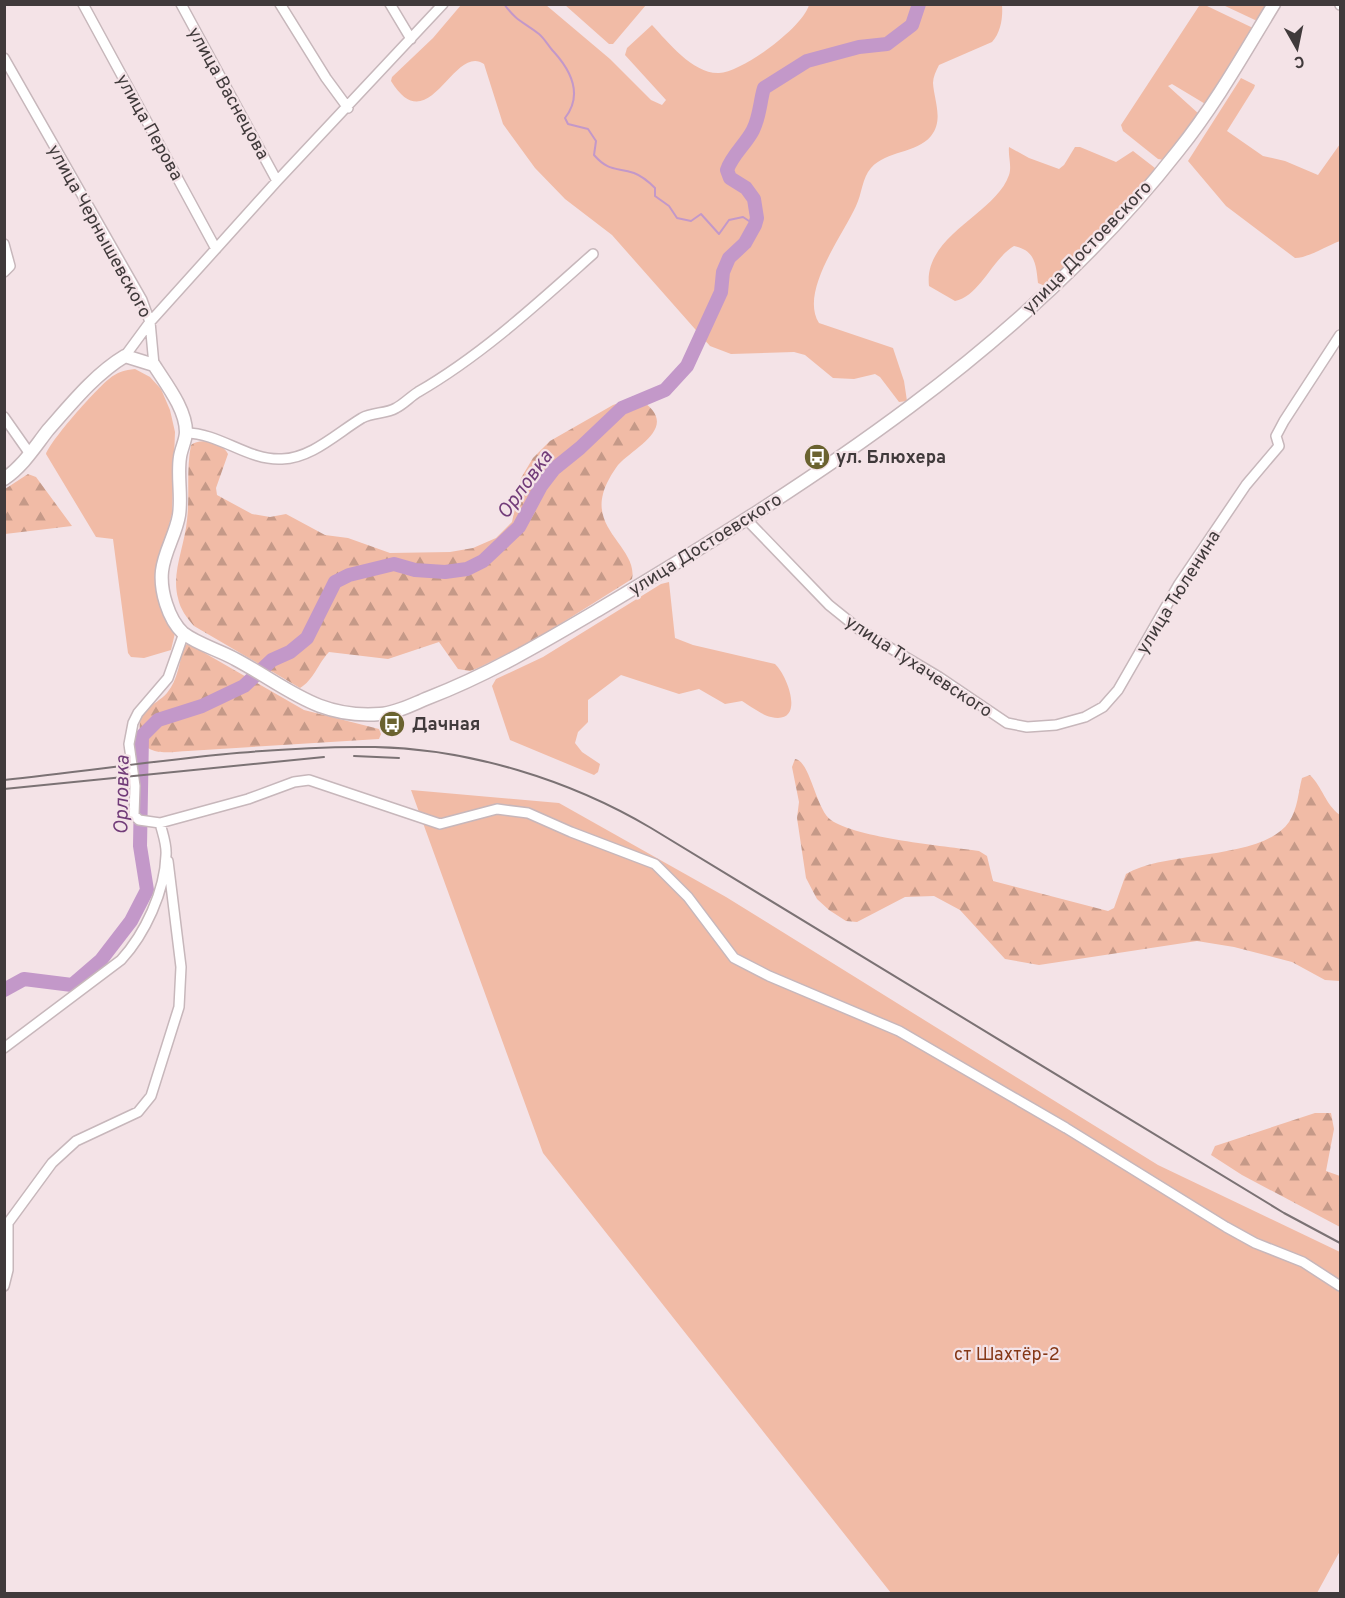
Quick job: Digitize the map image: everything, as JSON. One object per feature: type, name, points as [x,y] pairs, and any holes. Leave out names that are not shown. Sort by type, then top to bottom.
[{"type":"main road","name":"улица Достоевского","points":[[184,633],[253,668],[298,698],[326,709],[378,714],[392,712],[464,685],[511,662],[747,520],[967,365],[1092,247],[1176,155],[1237,68],[1274,4]]},
{"type":"main road","points":[[4,479],[19,469],[106,367],[125,356],[154,365]]},
{"type":"main road","name":"улица Чернышевского","points":[[154,365],[181,411],[186,433]]},
{"type":"main road","points":[[184,633],[167,605],[162,570],[180,513],[179,459],[186,433]]},
{"type":"street","name":"улица Перова","points":[[83,4],[216,249]]},
{"type":"street","name":"улица Васнецова","points":[[180,4],[277,181]]},
{"type":"street","points":[[279,4],[348,108]]},
{"type":"street","points":[[390,4],[411,39]]},
{"type":"street","points":[[125,356],[150,322],[277,181],[348,108],[443,4]]},
{"type":"street","name":"улица Чернышевского","points":[[4,58],[141,300],[150,322],[154,365]]},
{"type":"street","points":[[4,244],[10,260],[10,266],[4,272]]},
{"type":"street","points":[[186,433],[208,435],[269,459],[285,459],[324,445],[363,418],[373,413],[395,410],[416,393],[448,376],[593,254]]},
{"type":"street","name":"улица Тюленина","points":[[1056,725],[1086,717],[1102,707],[1118,690],[1179,584],[1246,485],[1275,454],[1279,446],[1276,436],[1341,335]]},
{"type":"street","points":[[4,417],[30,454]]},
{"type":"street","name":"улица Тухачевского","points":[[747,520],[829,605],[869,636],[939,677],[1007,723],[1026,727],[1056,725]]},
{"type":"street","points":[[184,633],[168,678],[138,713],[132,730],[129,759],[135,786],[134,815],[143,821],[160,822],[248,799],[294,782],[309,780],[440,824],[497,809],[528,813],[655,864],[688,897],[734,958],[769,976],[899,1031],[1066,1128],[1226,1227],[1255,1243],[1303,1262],[1341,1286]]},
{"type":"street","points":[[4,1286],[8,1270],[8,1223],[52,1163],[75,1141],[138,1112],[151,1096],[179,1007],[181,967],[179,934],[160,822]]},
{"type":"street","points":[[4,1048],[121,960],[135,945],[157,898],[167,853]]},
{"type":"green space","points":[[461,5],[546,5],[610,59],[651,100],[662,105],[666,100],[625,55],[627,48],[652,25],[673,48],[691,63],[709,72],[719,73],[742,65],[771,47],[796,25],[809,5],[1002,5],[1001,24],[992,42],[939,65],[933,83],[938,117],[935,130],[925,142],[885,158],[871,168],[856,206],[818,280],[814,310],[819,323],[893,348],[904,381],[907,401],[899,402],[880,377],[875,374],[854,379],[833,378],[805,355],[794,352],[731,354],[710,346],[612,235],[565,199],[535,168],[503,124],[484,64],[473,61],[462,67],[429,97],[417,102],[405,97],[391,81],[392,77],[433,38]]},
{"type":"green space","points":[[565,5],[646,5],[613,44],[609,44]]},
{"type":"green space","points":[[1205,5],[1253,28],[1207,105],[1172,84],[1168,86],[1199,114],[1164,160],[1158,159],[1123,131],[1121,125],[1199,6]]},
{"type":"green space","points":[[1223,5],[1269,5],[1260,19],[1255,20]]},
{"type":"green space","points":[[1241,78],[1255,85],[1227,131],[1263,156],[1285,161],[1318,175],[1340,144],[1340,241],[1311,254],[1295,258],[1226,206],[1188,161]]},
{"type":"green space","points":[[1009,147],[1029,158],[1059,169],[1075,147],[1116,162],[1133,151],[1155,168],[1153,175],[1045,286],[1038,283],[1035,264],[1030,254],[1014,246],[999,259],[972,292],[955,301],[929,286],[930,268],[937,253],[948,239],[1002,189],[1010,172]]},
{"type":"green space","points":[[135,369],[150,377],[161,389],[170,410],[175,432],[172,514],[157,569],[175,633],[171,650],[144,658],[131,657],[128,653],[113,539],[96,537],[46,454],[65,427],[103,385],[118,373]]},
{"type":"green space","points":[[636,397],[650,407],[656,417],[656,426],[645,442],[616,468],[604,490],[602,507],[609,530],[629,559],[632,579],[533,641],[478,668],[470,671],[458,669],[439,642],[388,659],[329,652],[309,681],[300,688],[194,626],[180,606],[176,579],[186,530],[191,445],[195,443],[211,442],[225,450],[228,454],[216,488],[217,495],[252,514],[270,517],[286,514],[325,535],[348,538],[390,553],[450,552],[473,548],[496,538],[512,522],[521,478],[533,458],[550,441],[613,405]]},
{"type":"green space","points":[[28,474],[36,477],[72,526],[5,534],[5,489]]},
{"type":"green space","points":[[669,582],[675,638],[693,645],[775,664],[789,688],[791,707],[788,714],[782,718],[771,717],[742,701],[725,704],[699,689],[679,694],[621,675],[588,700],[588,722],[578,732],[575,743],[582,752],[600,764],[598,772],[594,775],[510,740],[492,686],[496,679],[543,657],[661,584]]},
{"type":"green space","points":[[189,644],[304,710],[379,729],[381,734],[379,739],[172,752],[151,750],[142,740],[141,717],[171,688],[184,645]]},
{"type":"green space","points":[[795,759],[800,761],[805,768],[826,815],[843,826],[880,836],[979,851],[987,856],[993,881],[1108,911],[1114,908],[1126,874],[1143,866],[1236,849],[1258,843],[1276,834],[1292,817],[1302,778],[1310,775],[1340,815],[1340,981],[1325,980],[1292,962],[1234,947],[1197,941],[1039,965],[1005,959],[960,910],[934,896],[905,897],[857,922],[846,921],[817,899],[806,878],[797,818],[799,802],[792,767]]},
{"type":"green space","name":"ст Шахтёр-2","points":[[411,790],[559,803],[726,897],[1158,1165],[1340,1252],[1340,1551],[1317,1593],[891,1593],[543,1153]]},
{"type":"green space","points":[[1315,1113],[1331,1113],[1334,1129],[1326,1171],[1340,1176],[1340,1227],[1242,1175],[1211,1155],[1215,1146]]},
{"type":"waterway","points":[[504,4],[517,18],[541,36],[566,68],[574,92],[573,101],[565,118],[568,124],[588,129],[596,141],[594,155],[599,160],[609,167],[634,173],[645,179],[655,188],[655,196],[669,206],[677,218],[691,221],[701,214],[719,234],[729,220],[743,217],[755,225]]},
{"type":"waterway","name":"Орловка","points":[[4,990],[24,979],[72,985],[101,960],[131,921],[147,890],[140,846],[142,736],[158,720],[202,706],[244,686],[272,660],[290,652],[307,638],[335,582],[349,575],[394,564],[415,570],[445,572],[467,569],[483,561],[519,527],[541,486],[554,469],[622,408],[665,390],[687,366],[721,292],[723,272],[729,258],[745,243],[755,225],[757,218],[754,199],[746,188],[730,178],[727,170],[732,159],[753,130],[764,88],[807,61],[859,47],[887,44],[912,25],[919,4]]},
{"type":"railway","points":[[4,780],[236,753],[282,749],[375,747],[411,749],[483,761],[553,782],[587,795],[651,828],[1284,1213],[1340,1243]]},
{"type":"railway","points":[[354,756],[399,758]]},
{"type":"railway","points":[[4,789],[324,757]]},
{"type":"place","name":"ул. Блюхера","points":[[817,457]]},
{"type":"place","name":"Дачная","points":[[392,724]]}]
